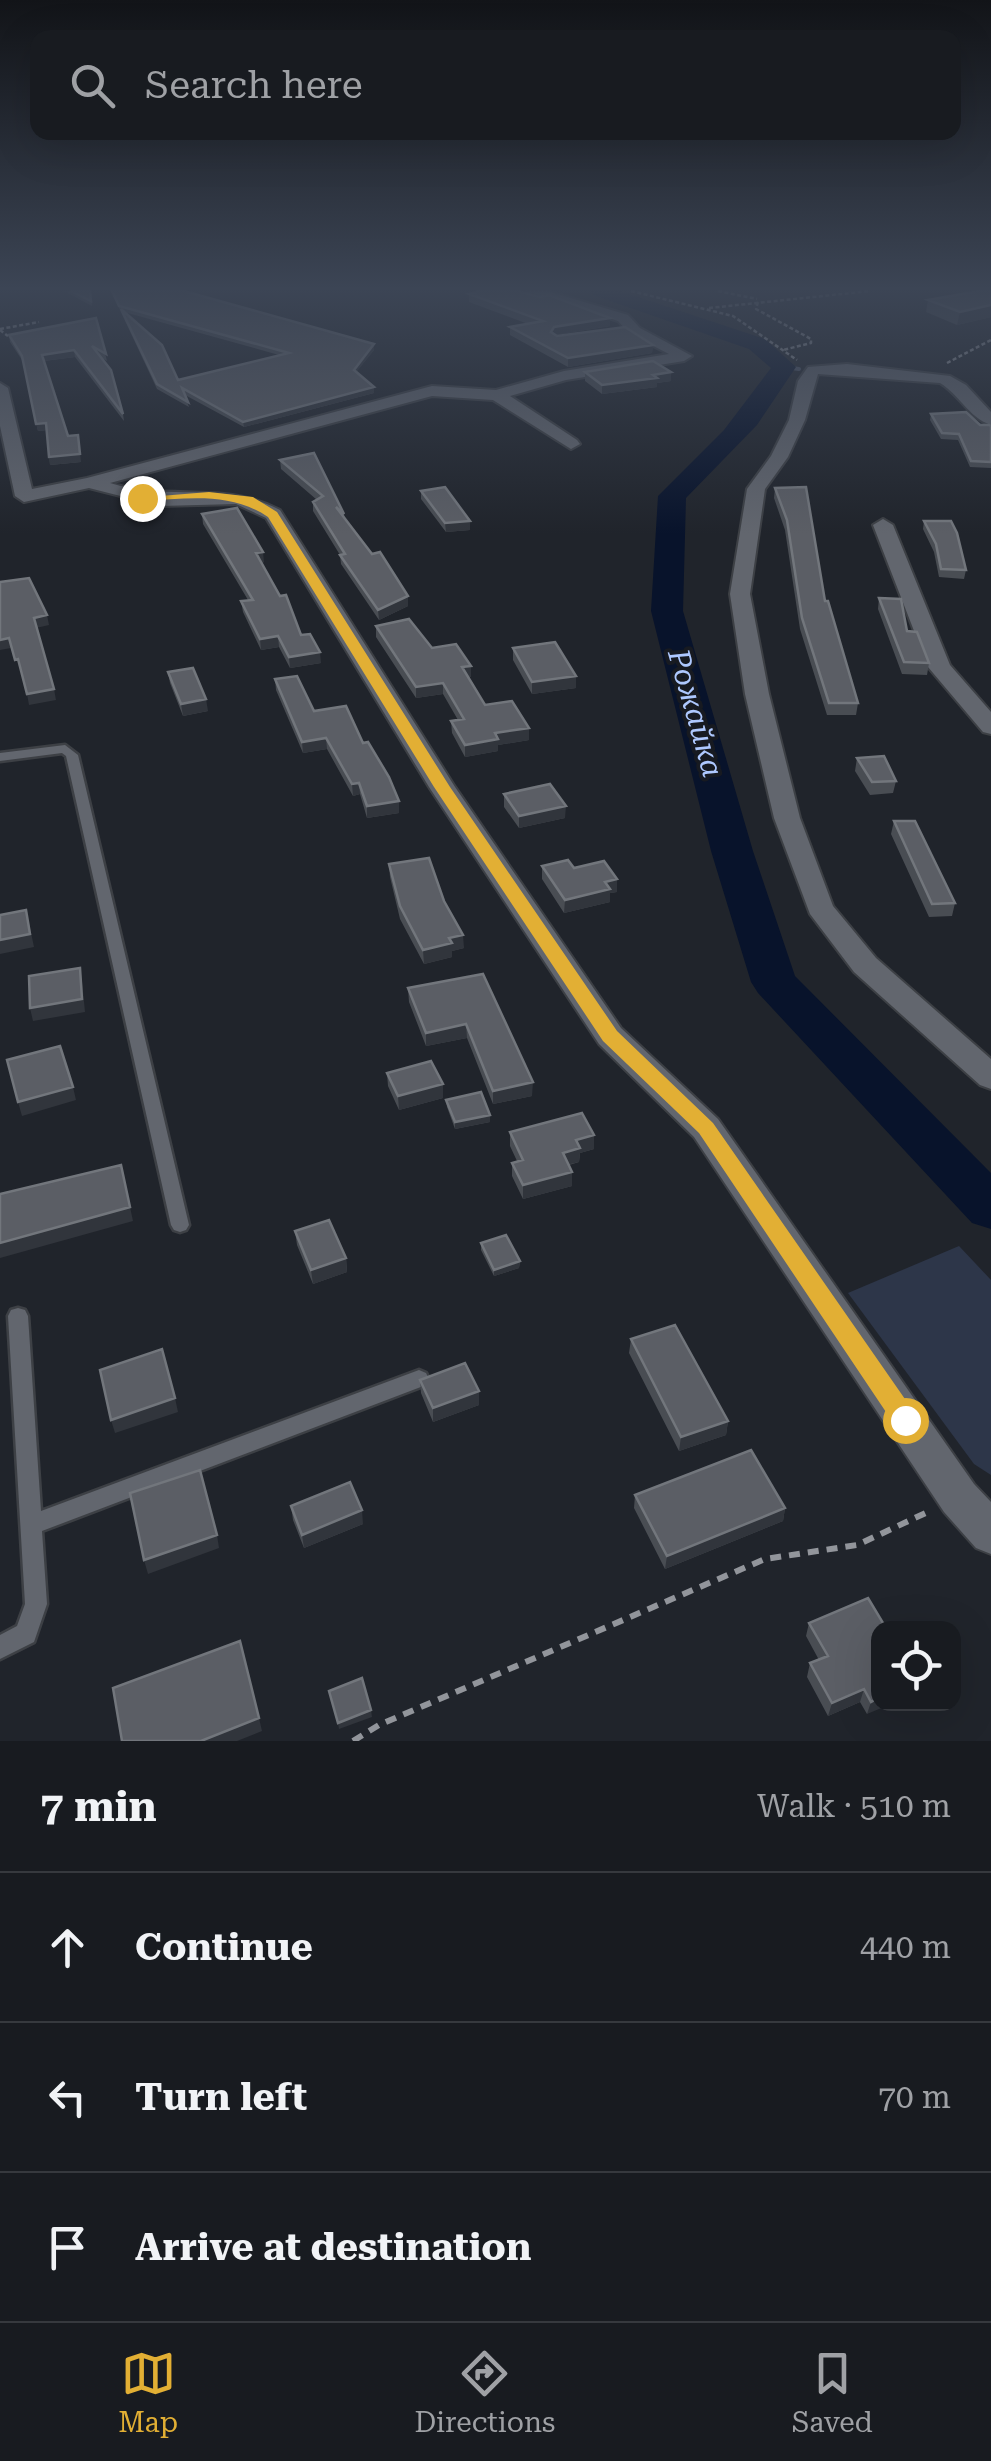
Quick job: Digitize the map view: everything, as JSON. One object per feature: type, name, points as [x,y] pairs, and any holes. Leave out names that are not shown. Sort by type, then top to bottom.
[{"type":"street","points":[[0,388],[24,496],[89,483],[409,396],[432,391],[497,394],[587,372]]},
{"type":"street","points":[[812,372],[797,420],[756,488],[740,594],[757,694],[786,818],[820,908],[854,951],[991,1077]]},
{"type":"street","points":[[882,372],[944,378],[960,388],[974,408],[991,420]]},
{"type":"street","points":[[497,394],[571,444]]},
{"type":"street","points":[[89,483],[142,498],[209,495],[249,499],[273,514],[442,787],[610,1036],[706,1128],[958,1498],[991,1533]]},
{"type":"street","points":[[882,525],[938,667],[991,726]]},
{"type":"lane","points":[[0,757],[49,748],[66,748],[72,755],[180,1225]]},
{"type":"lane","points":[[0,1647],[26,1634],[36,1604],[18,1316]]},
{"type":"lane","points":[[31,1525],[419,1379]]},
{"type":"path","points":[[941,372],[944,378]]},
{"type":"path","points":[[353,1741],[379,1725],[764,1559],[857,1545],[958,1498]]},
{"type":"shaded area","points":[[959,1246],[991,1280],[991,1475],[974,1464],[848,1293]]},
{"type":"building","points":[[25,372],[48,372],[68,436],[78,435],[80,454],[49,457],[46,423],[36,424]]},
{"type":"building","points":[[91,372],[112,372],[123,414]]},
{"type":"building","points":[[151,372],[174,372],[178,380],[210,372],[357,372],[374,387],[243,422],[182,388],[188,402],[157,384]]},
{"type":"building","points":[[585,372],[670,372],[653,375],[657,378],[602,385]]},
{"type":"building","points":[[966,412],[980,425],[991,426],[991,462],[971,461],[959,434],[942,433],[931,414]]},
{"type":"building","points":[[314,453],[344,514],[336,507],[372,554],[380,552],[408,596],[378,610],[340,555],[345,554],[313,502],[323,496],[280,460]]},
{"type":"building","points":[[445,487],[470,521],[445,523],[421,491]]},
{"type":"building","points":[[806,487],[825,601],[858,703],[829,703],[802,618],[787,520],[775,488]]},
{"type":"building","points":[[237,508],[263,552],[256,553],[280,596],[286,595],[301,635],[310,634],[320,652],[289,657],[278,636],[260,639],[241,601],[253,600],[202,514]]},
{"type":"building","points":[[924,521],[951,521],[966,570],[941,569],[936,544]]},
{"type":"building","points":[[29,578],[47,615],[34,618],[54,689],[27,694],[9,638],[0,640],[0,582]]},
{"type":"building","points":[[879,598],[901,599],[907,631],[917,632],[929,663],[904,662]]},
{"type":"building","points":[[409,619],[432,648],[456,644],[471,666],[462,667],[485,705],[512,701],[529,728],[495,733],[498,739],[465,745],[451,721],[464,719],[443,683],[416,687],[376,626]]},
{"type":"building","points":[[555,642],[576,676],[532,682],[513,648]]},
{"type":"building","points":[[193,668],[206,699],[181,704],[168,672]]},
{"type":"building","points":[[297,676],[314,711],[346,706],[363,743],[368,742],[399,801],[367,806],[359,783],[352,784],[326,738],[302,742],[275,679]]},
{"type":"building","points":[[884,756],[896,781],[872,782],[857,758]]},
{"type":"building","points":[[550,784],[566,806],[519,816],[504,794]]},
{"type":"building","points":[[894,821],[915,821],[955,903],[932,904]]},
{"type":"building","points":[[429,858],[444,901],[463,935],[449,938],[452,943],[423,950],[400,906],[389,864]]},
{"type":"building","points":[[568,860],[574,868],[604,861],[617,879],[605,882],[610,889],[565,900],[542,866]]},
{"type":"building","points":[[26,910],[30,934],[0,940],[0,915]]},
{"type":"building","points":[[80,968],[82,999],[30,1008],[29,976]]},
{"type":"building","points":[[483,974],[533,1082],[493,1091],[466,1024],[426,1033],[408,988]]},
{"type":"building","points":[[60,1046],[73,1087],[18,1102],[7,1060]]},
{"type":"building","points":[[431,1061],[443,1084],[398,1096],[387,1073]]},
{"type":"building","points":[[481,1092],[490,1115],[455,1122],[446,1100]]},
{"type":"building","points":[[582,1113],[594,1135],[576,1140],[580,1148],[563,1153],[572,1172],[523,1185],[512,1163],[523,1160],[510,1132]]},
{"type":"building","points":[[121,1165],[130,1207],[0,1243],[0,1194]]},
{"type":"building","points":[[329,1220],[346,1258],[311,1270],[295,1231]]},
{"type":"building","points":[[506,1235],[520,1261],[494,1270],[481,1243]]},
{"type":"building","points":[[675,1325],[728,1421],[681,1437],[631,1339]]},
{"type":"building","points":[[162,1349],[175,1398],[111,1420],[100,1370]]},
{"type":"building","points":[[465,1363],[479,1391],[433,1408],[420,1380]]},
{"type":"building","points":[[751,1450],[785,1508],[667,1556],[635,1495]]},
{"type":"building","points":[[200,1470],[217,1535],[144,1560],[130,1493]]},
{"type":"building","points":[[350,1482],[362,1510],[302,1535],[291,1506]]},
{"type":"building","points":[[868,1598],[882,1621],[871,1621],[871,1702],[864,1689],[832,1703],[810,1663],[828,1656],[809,1623]]},
{"type":"building","points":[[240,1641],[259,1718],[201,1741],[122,1741],[113,1688]]},
{"type":"building","points":[[362,1678],[371,1710],[338,1723],[329,1691]]},
{"type":"waterway","name":"Рожайка","points":[[781,372],[734,436],[672,496],[667,611],[732,851],[774,982],[991,1208]]},
{"type":"route","points":[[142,498],[170,500],[209,495],[249,499],[273,514],[442,787],[610,1036],[706,1128],[905,1420]]}]
